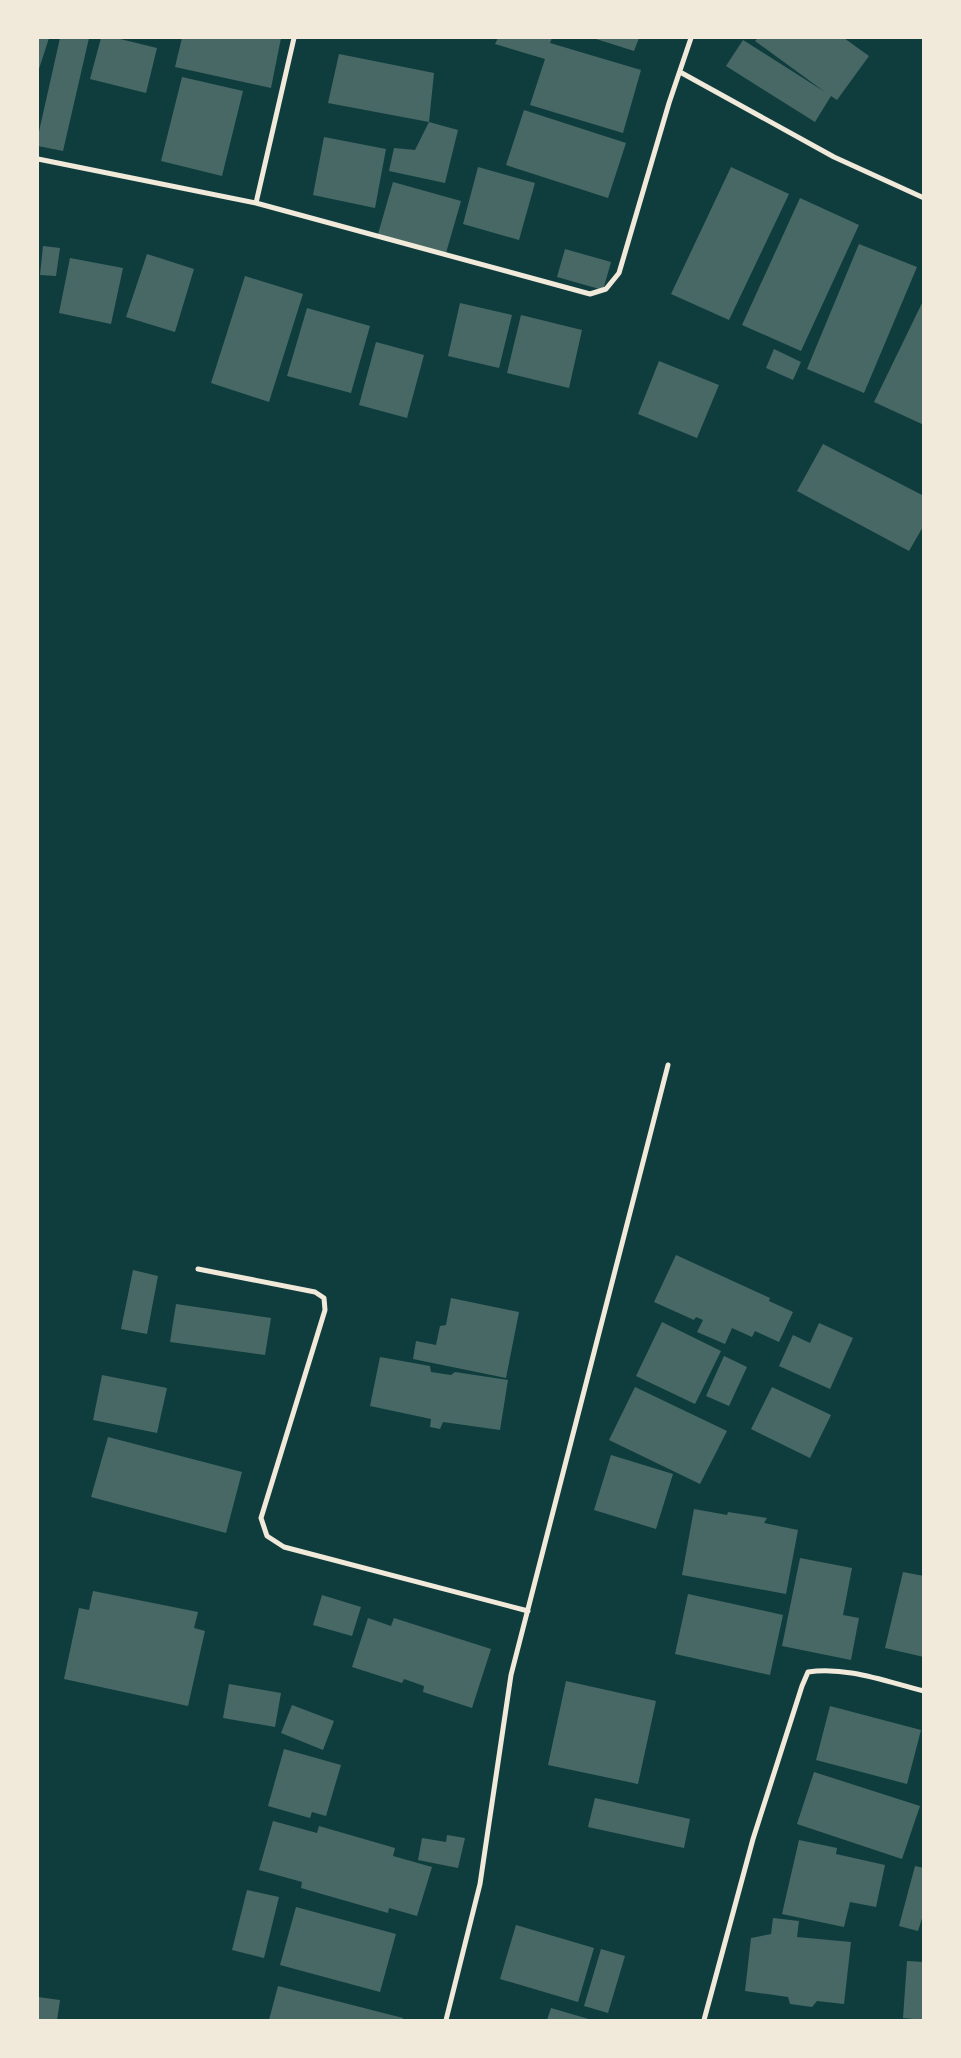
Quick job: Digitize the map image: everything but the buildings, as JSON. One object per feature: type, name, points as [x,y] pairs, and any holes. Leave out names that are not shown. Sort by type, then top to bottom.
[{"type":"street","points":[[256,203],[294,38]]},
{"type":"street","points":[[38,159],[256,203],[590,294],[606,290],[620,273],[680,72],[692,38]]},
{"type":"street","points":[[680,72],[834,157],[924,198]]},
{"type":"street","points":[[446,2020],[480,1884],[511,1675],[668,1065]]},
{"type":"street","points":[[198,1269],[315,1292],[324,1298],[325,1310],[261,1518],[268,1536],[284,1547],[528,1611]]},
{"type":"street","points":[[704,2020],[753,1839],[808,1672],[824,1669],[865,1676],[924,1691]]}]
